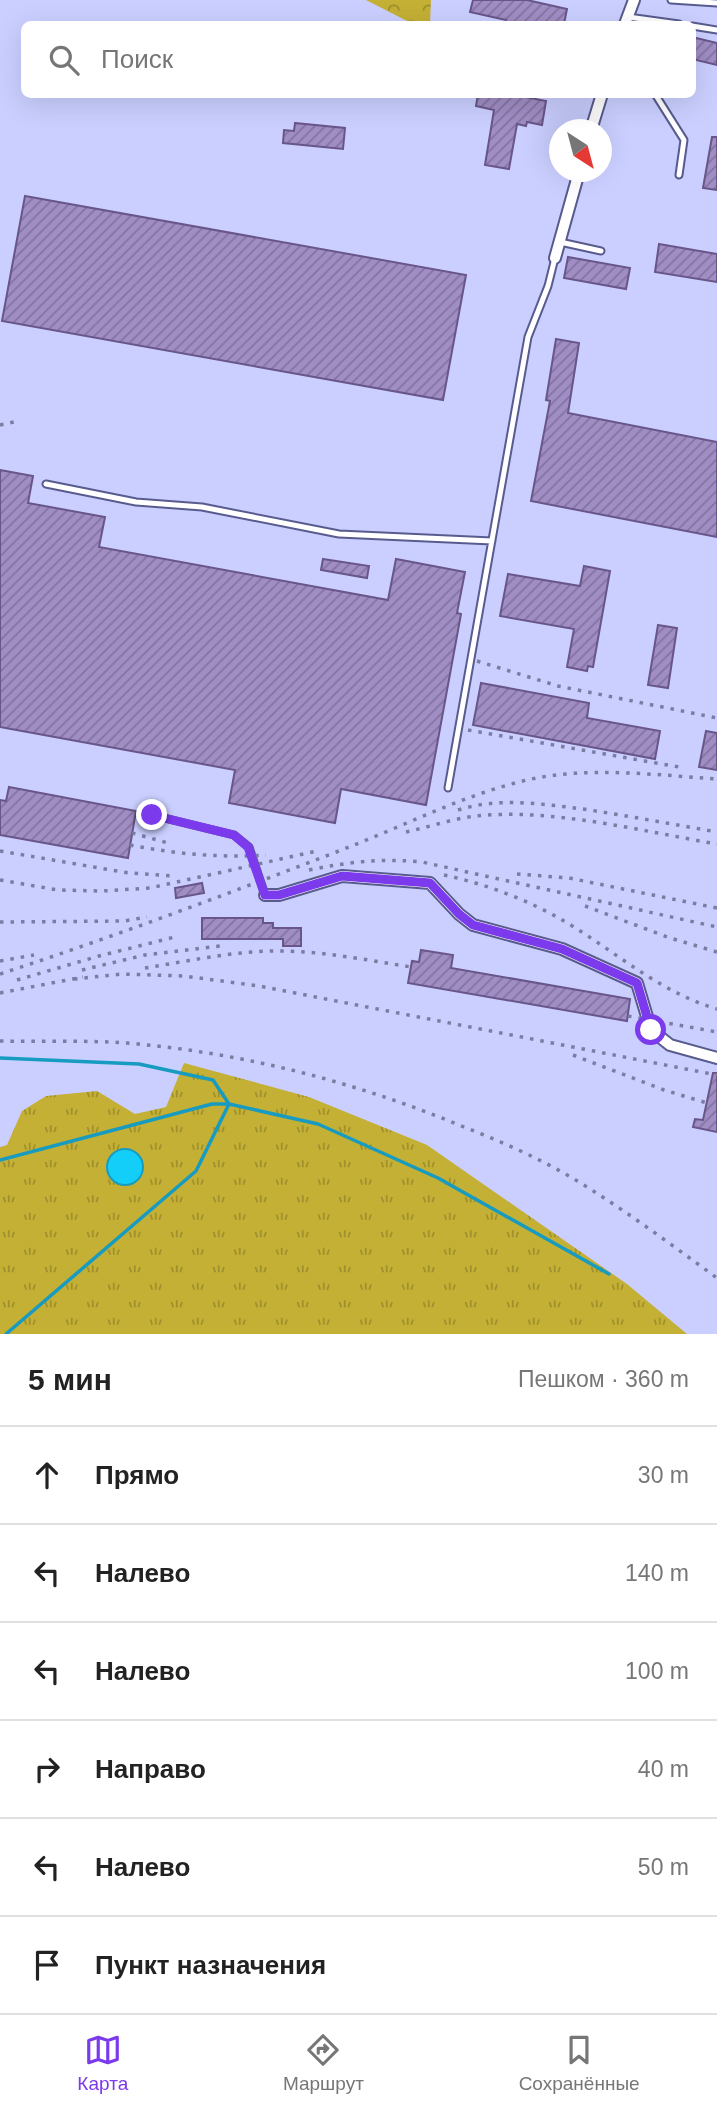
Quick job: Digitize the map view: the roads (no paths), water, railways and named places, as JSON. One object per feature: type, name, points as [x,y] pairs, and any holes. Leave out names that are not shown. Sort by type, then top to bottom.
[{"type":"street","points":[[627,21],[634,0]]},
{"type":"street","points":[[594,119],[601,98]]},
{"type":"street","points":[[555,258],[576,182]]},
{"type":"street","points":[[265,895],[279,895],[342,876],[430,883],[473,925],[562,949],[637,983],[651,1030],[670,1045],[717,1058]]},
{"type":"lane","points":[[671,0],[717,2]]},
{"type":"lane","points":[[696,27],[717,30]]},
{"type":"lane","points":[[658,98],[684,140],[679,175]]},
{"type":"lane","points":[[559,242],[601,251]]},
{"type":"lane","points":[[449,788],[528,337],[548,286],[555,258]]},
{"type":"lane","points":[[46,484],[136,502],[202,507],[339,534],[492,541]]},
{"type":"lane","points":[[152,815],[234,835],[248,847],[265,895]]},
{"type":"water","points":[[125,1149],[138,1154],[143,1167],[138,1180],[125,1185],[112,1180],[107,1167],[112,1154]]},
{"type":"waterway","points":[[0,1058],[139,1064],[213,1080],[229,1104],[196,1171],[6,1334]]},
{"type":"waterway","points":[[0,1160],[212,1104],[229,1104],[318,1124],[438,1178],[609,1274]]},
{"type":"railway","points":[[0,425],[14,422]]},
{"type":"railway","points":[[477,661],[558,686],[717,718]]},
{"type":"railway","points":[[468,730],[679,767]]},
{"type":"railway","points":[[0,974],[216,898],[503,786],[550,776],[597,772],[717,779]]},
{"type":"railway","points":[[458,810],[489,804],[536,804],[583,809],[717,832]]},
{"type":"railway","points":[[406,832],[475,816],[535,815],[596,822],[717,844]]},
{"type":"railway","points":[[132,833],[168,843]]},
{"type":"railway","points":[[130,845],[198,854],[266,855]]},
{"type":"railway","points":[[0,851],[129,873],[175,876]]},
{"type":"railway","points":[[0,880],[58,890],[150,888],[317,851]]},
{"type":"railway","points":[[309,870],[393,860],[422,862],[717,927]]},
{"type":"railway","points":[[517,874],[569,878],[717,908]]},
{"type":"railway","points":[[444,875],[491,888],[536,906],[564,921],[657,982],[696,1002],[717,1009]]},
{"type":"railway","points":[[585,906],[670,938],[717,952]]},
{"type":"railway","points":[[0,922],[124,921],[147,917]]},
{"type":"railway","points":[[17,980],[175,937]]},
{"type":"railway","points":[[82,970],[145,955],[220,946]]},
{"type":"railway","points":[[145,968],[261,951],[328,954],[411,967]]},
{"type":"railway","points":[[0,961],[34,955]]},
{"type":"railway","points":[[74,979],[122,974],[184,976],[259,986],[717,1075]]},
{"type":"railway","points":[[0,993],[83,977]]},
{"type":"railway","points":[[628,1016],[717,1032]]},
{"type":"railway","points":[[0,1041],[111,1042],[214,1054],[299,1072],[382,1096],[491,1138],[556,1169],[626,1213],[717,1278]]},
{"type":"railway","points":[[573,1055],[664,1090],[707,1103]]}]
